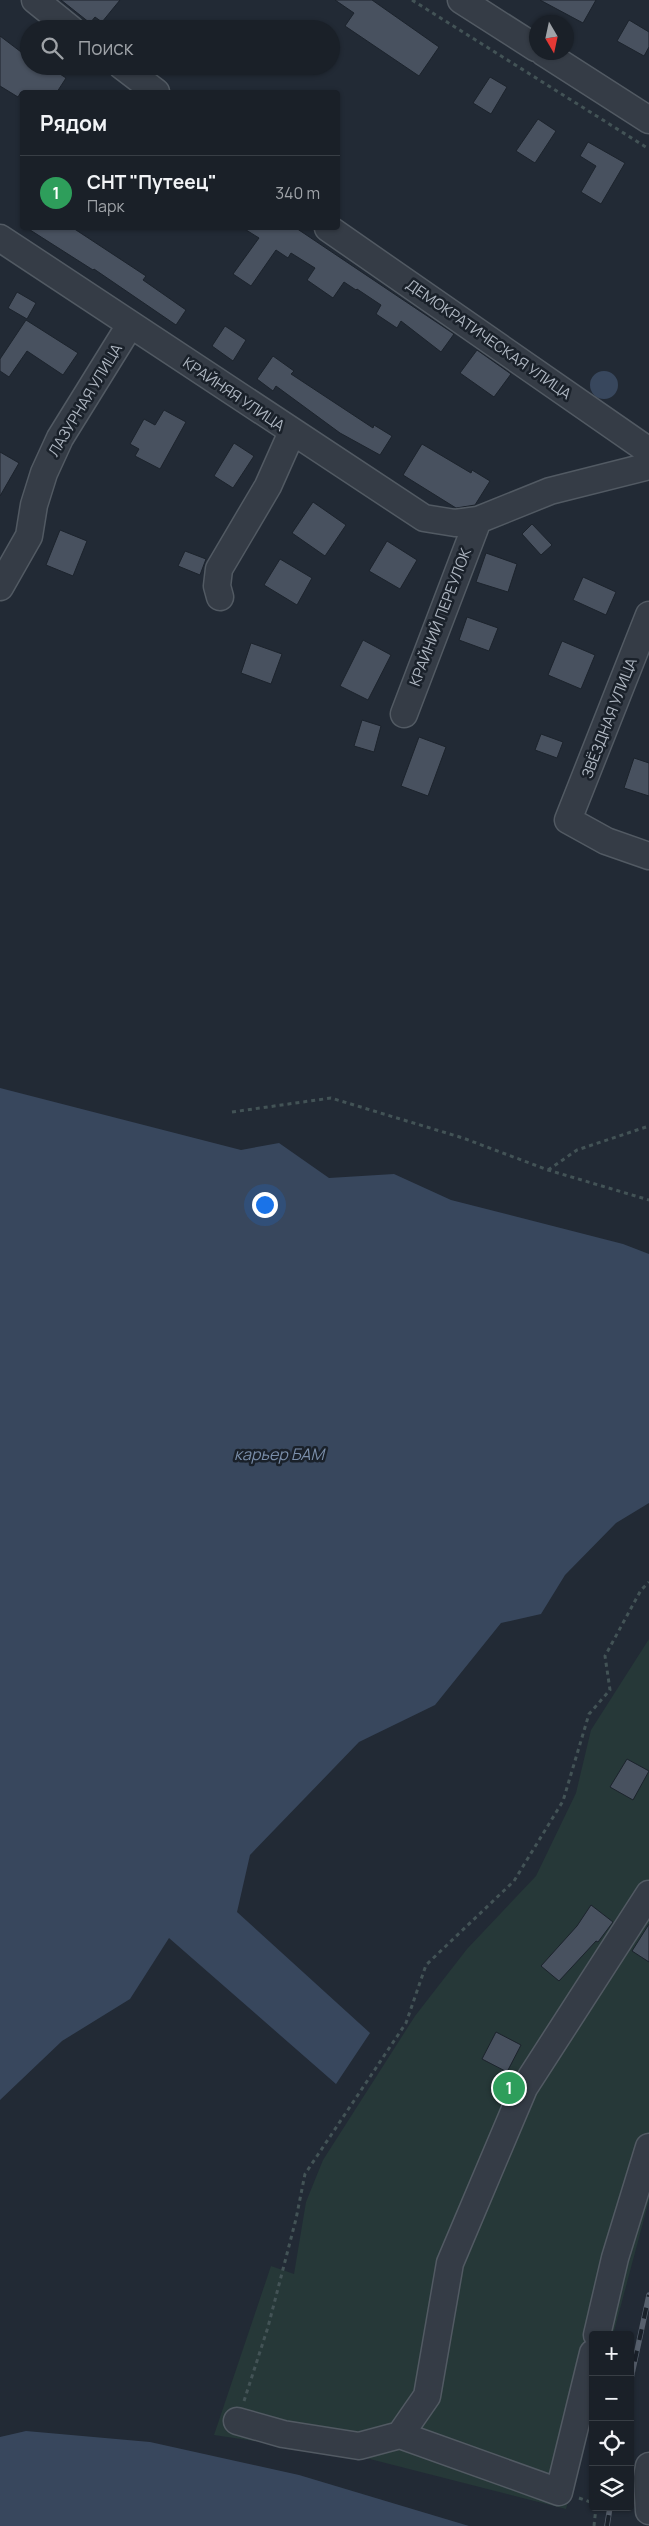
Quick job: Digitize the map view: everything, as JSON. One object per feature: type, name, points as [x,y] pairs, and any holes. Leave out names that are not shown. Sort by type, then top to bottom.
[{"type":"street","points":[[35,0],[60,20]]},
{"type":"street","points":[[461,0],[529,44]]},
{"type":"street","points":[[556,60],[649,120]]},
{"type":"street","points":[[134,75],[153,90]]},
{"type":"street","name":"ДЕМОКРАТИЧЕСКАЯ УЛИЦА","points":[[331,230],[649,451]]},
{"type":"street","name":"КРАЙНЯЯ УЛИЦА","points":[[0,238],[424,518],[455,523],[478,520],[550,491],[649,466]]},
{"type":"street","name":"ЛАЗУРНАЯ УЛИЦА","points":[[0,587],[29,536],[34,504],[44,473],[60,438],[130,325]]},
{"type":"street","points":[[220,597],[217,586],[219,569],[268,486],[292,432]]},
{"type":"street","name":"КРАЙНИЙ ПЕРЕУЛОК","points":[[404,714],[478,520]]},
{"type":"street","name":"ЗВЁЗДНАЯ УЛИЦА","points":[[649,615],[568,820],[606,841],[649,856]]},
{"type":"street","points":[[400,2435],[427,2396],[450,2263],[524,2088],[649,1894]]},
{"type":"street","points":[[598,2331],[616,2258],[649,2147]]},
{"type":"street","points":[[237,2420],[283,2434],[359,2446],[400,2435],[559,2492],[589,2369]]},
{"type":"street","points":[[649,2466],[649,2511]]},
{"type":"path","points":[[412,0],[649,149]]},
{"type":"path","points":[[232,1112],[331,1098],[463,1138],[548,1170],[649,1200]]},
{"type":"path","points":[[548,1170],[577,1150],[649,1126]]},
{"type":"path","points":[[237,2420],[268,2327],[296,2219],[305,2174],[406,2023],[426,1965],[514,1881],[562,1800],[589,1714],[610,1690],[604,1656],[641,1590],[649,1582]]},
{"type":"path","points":[[594,2526],[596,2511]]},
{"type":"shaded area","points":[[649,1639],[649,2200],[614,2331],[589,2331],[589,2425],[566,2509],[362,2457],[214,2435],[271,2266],[294,2274],[306,2202],[323,2160],[415,2016],[467,1949],[536,1876],[576,1793],[591,1730]]},
{"type":"water","points":[[604,371],[614,375],[618,385],[614,395],[604,399],[594,395],[590,385],[594,375]]},
{"type":"water","name":"карьер БАМ","points":[[0,1088],[241,1150],[279,1143],[329,1178],[394,1174],[451,1200],[623,1244],[649,1254],[649,1503],[616,1523],[565,1575],[541,1614],[501,1623],[435,1705],[359,1742],[250,1855],[237,1912],[370,2033],[336,2084],[169,1938],[130,1999],[62,2041],[0,2100]]},
{"type":"water","points":[[26,2431],[150,2442],[299,2475],[469,2526],[0,2526],[0,2437]]},
{"type":"building","points":[[61,0],[120,0],[104,20],[95,17],[92,20],[86,20]]},
{"type":"building","points":[[335,0],[372,0],[439,47],[419,76],[345,26],[354,13]]},
{"type":"building","points":[[540,0],[596,0],[583,23],[574,18],[574,15],[568,15]]},
{"type":"building","points":[[629,20],[649,32],[649,47],[644,56],[617,41]]},
{"type":"building","points":[[0,36],[20,51],[20,75],[62,75],[66,78],[58,90],[20,90],[18,97],[0,86]]},
{"type":"building","points":[[490,77],[507,87],[491,114],[473,103]]},
{"type":"building","points":[[538,119],[556,131],[535,163],[516,151]]},
{"type":"building","points":[[588,142],[625,163],[601,204],[581,192],[596,166],[580,156]]},
{"type":"building","points":[[30,230],[76,230],[146,276],[143,280],[186,310],[176,325]]},
{"type":"building","points":[[246,230],[299,230],[454,334],[441,352],[401,321],[397,328],[376,314],[381,305],[344,282],[333,298],[307,280],[315,268],[291,253],[288,258],[276,250],[251,286],[233,274],[259,238]]},
{"type":"building","points":[[17,292],[36,303],[27,319],[8,308]]},
{"type":"building","points":[[26,320],[78,353],[63,375],[27,351],[9,377],[0,371],[0,359]]},
{"type":"building","points":[[225,326],[246,340],[233,361],[212,346]]},
{"type":"building","points":[[477,350],[511,374],[494,397],[460,373]]},
{"type":"building","points":[[273,356],[294,371],[291,374],[373,428],[374,425],[392,436],[380,455],[340,433],[276,386],[273,391],[257,379]]},
{"type":"building","points":[[164,410],[186,422],[160,469],[135,456],[139,449],[130,444],[144,419],[155,425]]},
{"type":"building","points":[[234,443],[254,456],[233,488],[214,476]]},
{"type":"building","points":[[422,444],[471,473],[472,470],[490,481],[475,505],[456,508],[403,475]]},
{"type":"building","points":[[0,452],[19,463],[0,496]]},
{"type":"building","points":[[313,502],[346,525],[325,556],[292,533]]},
{"type":"building","points":[[532,524],[552,545],[541,555],[522,534]]},
{"type":"building","points":[[60,530],[87,541],[73,576],[46,565]]},
{"type":"building","points":[[387,541],[417,560],[400,589],[369,571]]},
{"type":"building","points":[[185,551],[206,559],[200,575],[178,566]]},
{"type":"building","points":[[486,553],[517,564],[508,592],[476,582]]},
{"type":"building","points":[[280,559],[312,578],[297,605],[264,585]]},
{"type":"building","points":[[583,577],[616,592],[606,615],[573,600]]},
{"type":"building","points":[[467,617],[498,628],[489,651],[459,640]]},
{"type":"building","points":[[363,640],[391,655],[368,700],[340,686]]},
{"type":"building","points":[[562,641],[595,655],[581,689],[548,675]]},
{"type":"building","points":[[251,643],[282,654],[271,684],[241,673]]},
{"type":"building","points":[[362,720],[381,726],[374,752],[354,746]]},
{"type":"building","points":[[541,734],[563,742],[557,758],[535,750]]},
{"type":"building","points":[[419,737],[446,747],[428,796],[401,786]]},
{"type":"building","points":[[634,758],[649,763],[649,796],[624,788]]},
{"type":"building","points":[[627,1759],[649,1771],[633,1800],[610,1787]]},
{"type":"building","points":[[591,1905],[613,1922],[598,1942],[596,1941],[559,1981],[541,1966],[577,1926]]},
{"type":"building","points":[[649,1924],[649,1962],[632,1951]]},
{"type":"building","points":[[496,2032],[521,2045],[507,2072],[482,2059]]},
{"type":"railway","points":[[632,2376],[649,2295]]},
{"type":"railway","points":[[607,2526],[609,2511]]},
{"type":"place","name":"СНТ \"Путеец\"","points":[[509,2088]]}]
